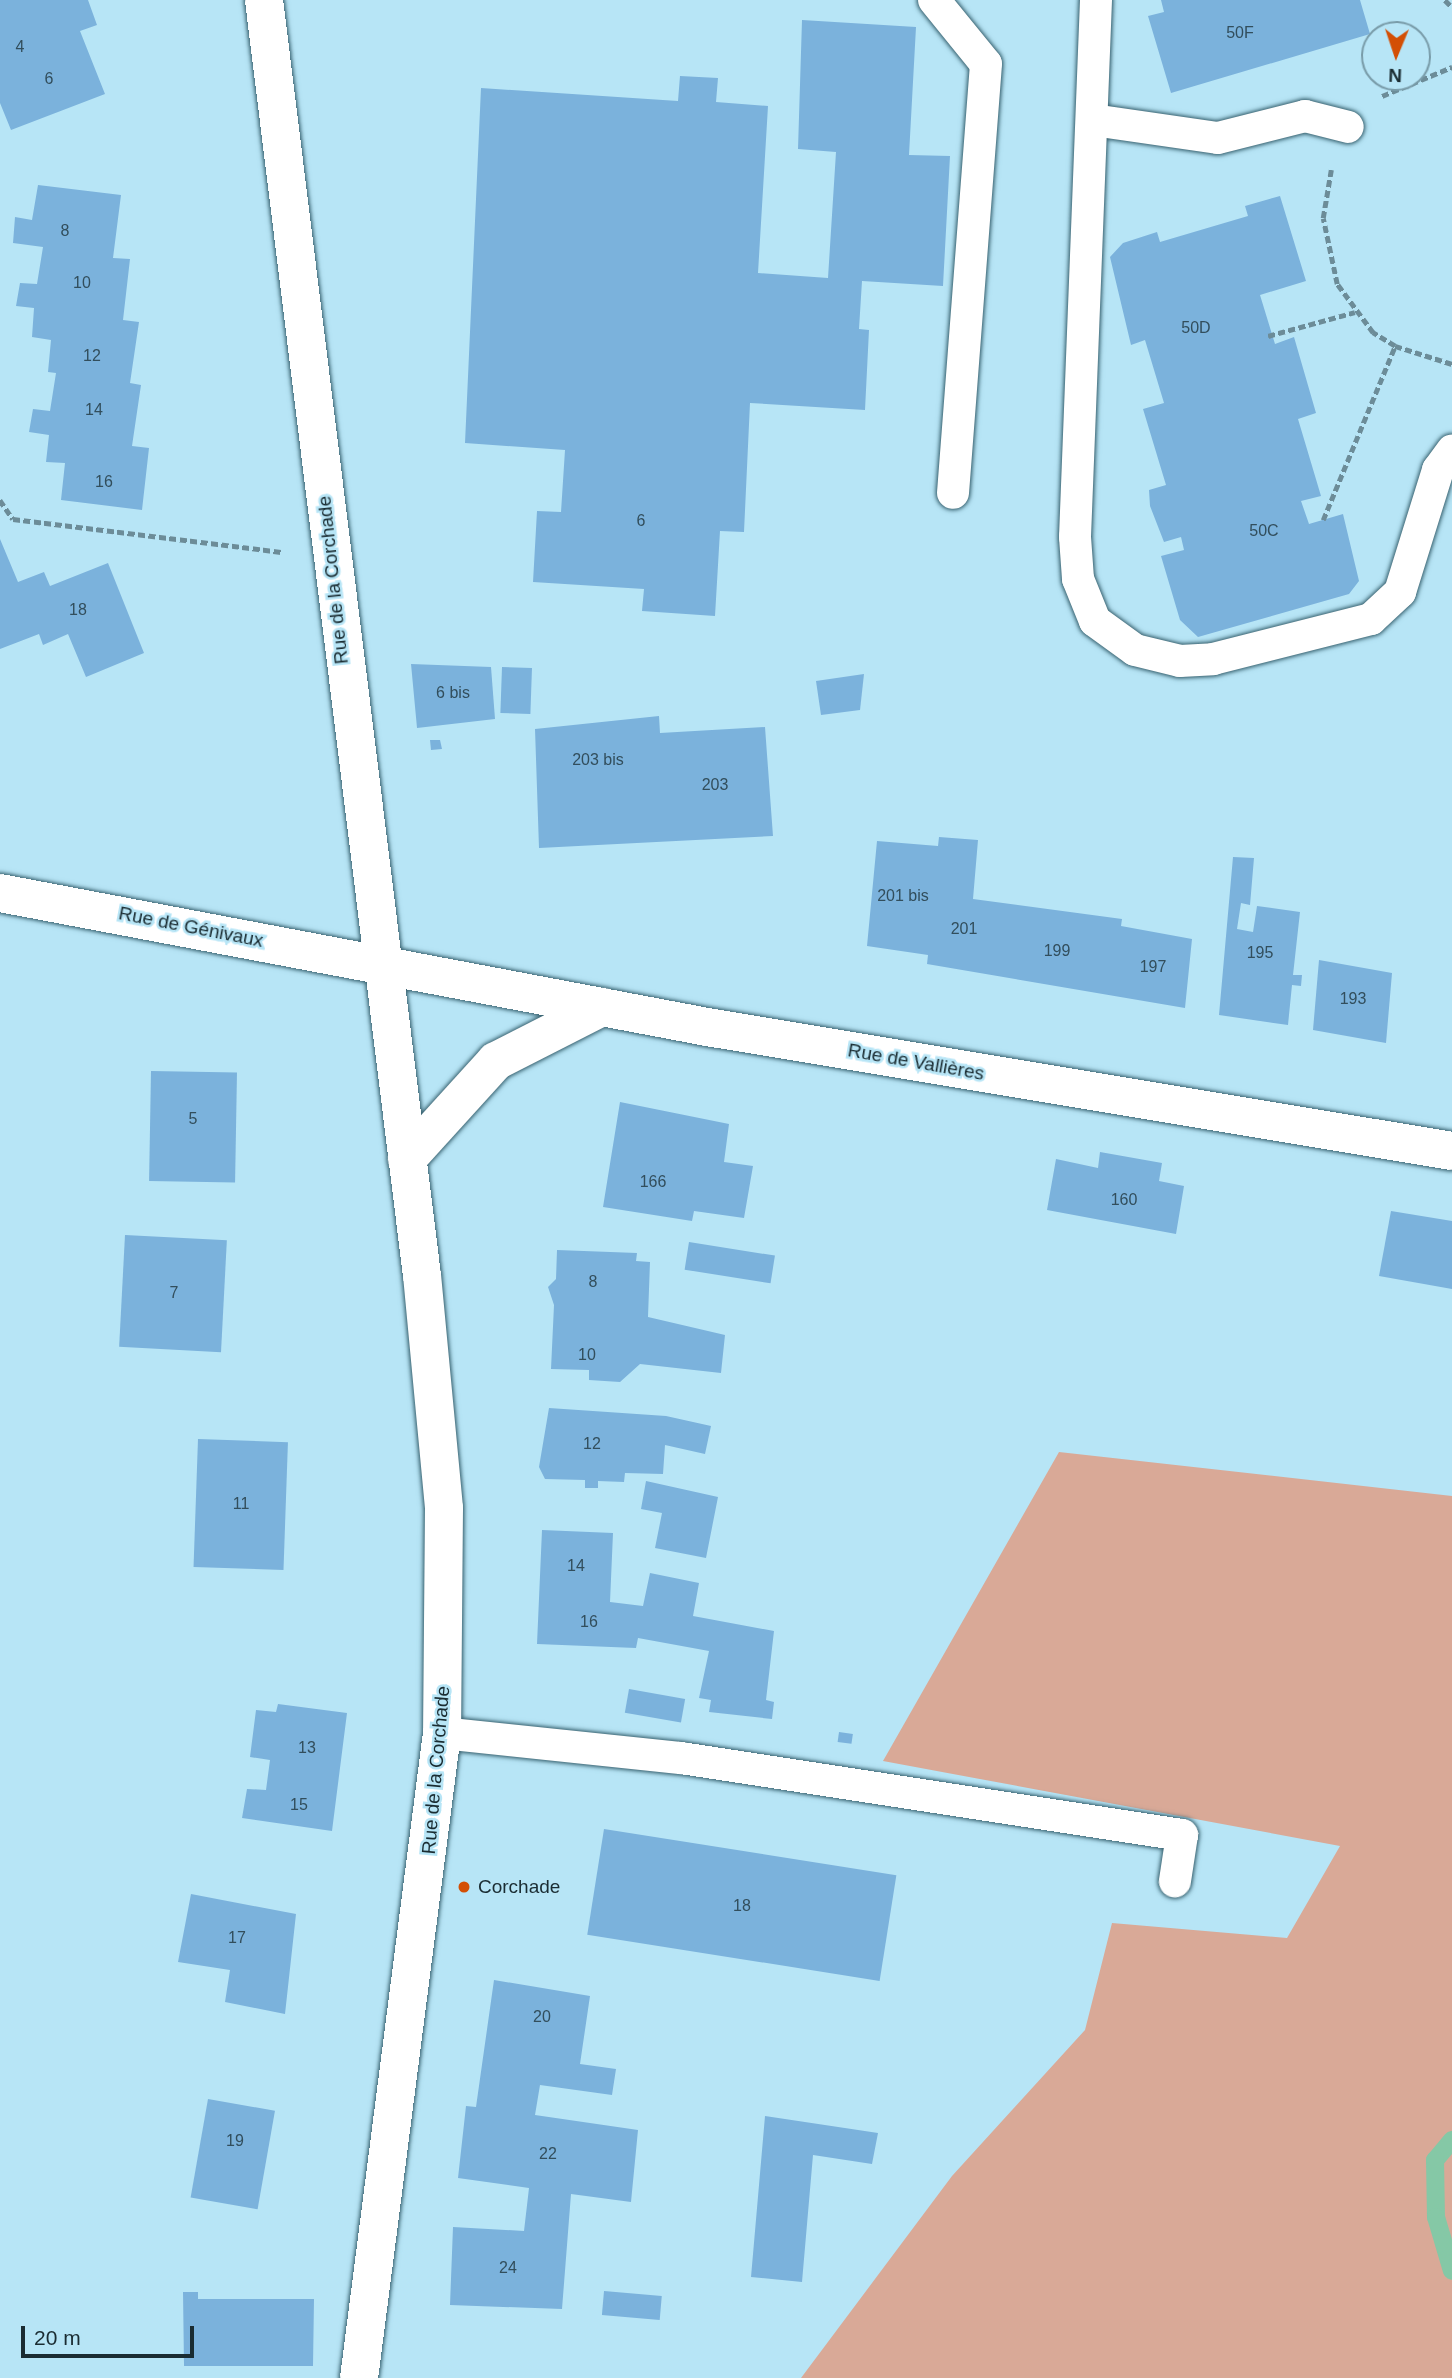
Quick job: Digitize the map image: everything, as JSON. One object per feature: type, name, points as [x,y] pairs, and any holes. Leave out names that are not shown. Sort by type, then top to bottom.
[{"type":"main road","name":"Rue de la Corchade","points":[[264,0],[407,1159],[444,1508],[442,1733],[359,2378]]},
{"type":"main road","name":"Rue de Génivaux","points":[[0,893],[381,964]]},
{"type":"main road","name":"Rue de Vallières","points":[[381,964],[602,1007],[1452,1151]]},
{"type":"main road","points":[[407,1159],[496,1061],[602,1007]]},
{"type":"lane","points":[[934,0],[986,64],[953,493]]},
{"type":"lane","points":[[1096,0],[1075,537],[1078,579],[1096,621],[1135,650],[1180,661],[1213,659],[1371,619],[1400,592],[1438,470],[1452,451]]},
{"type":"lane","points":[[1093,120],[1219,138],[1305,116],[1348,127]]},
{"type":"lane","points":[[442,1733],[681,1758],[1182,1835],[1175,1881]]},
{"type":"path","points":[[1446,0],[1452,7]]},
{"type":"path","points":[[1452,67],[1389,90],[1348,127],[1326,185],[1323,218],[1326,254],[1355,312],[1395,346],[1452,364]]},
{"type":"path","points":[[1268,336],[1355,312]]},
{"type":"path","points":[[1323,520],[1395,346]]},
{"type":"path","points":[[0,500],[13,519],[333,559]]},
{"type":"shaded area","points":[[1059,1452],[1452,1496],[1452,2378],[801,2378],[952,2176],[1085,2030],[1112,1923],[1287,1938],[1340,1846],[883,1761]]},
{"type":"building","points":[[0,0],[88,0],[97,25],[80,31],[105,94],[11,130],[0,103]]},
{"type":"building","points":[[1161,0],[1360,0],[1366,21],[1361,21],[1361,37],[1171,93],[1148,16],[1164,12]]},
{"type":"building","points":[[802,20],[916,27],[909,155],[950,156],[943,286],[862,281],[859,329],[869,330],[865,410],[750,403],[744,532],[720,531],[715,616],[642,611],[644,589],[533,582],[537,511],[561,512],[565,450],[465,443],[481,88],[678,101],[680,76],[718,78],[716,102],[768,106],[758,273],[828,278],[836,152],[798,149]]},
{"type":"building","points":[[38,185],[121,195],[113,258],[130,259],[123,320],[139,322],[130,383],[141,385],[132,446],[149,448],[142,510],[61,500],[65,463],[46,462],[49,435],[29,432],[33,409],[50,411],[56,373],[48,372],[51,340],[32,337],[34,308],[16,306],[20,283],[37,284],[43,247],[13,243],[15,217],[32,220]]},
{"type":"building","points":[[1280,196],[1306,281],[1260,295],[1275,344],[1294,337],[1316,413],[1298,419],[1321,496],[1301,501],[1309,524],[1343,514],[1359,581],[1349,594],[1198,637],[1180,620],[1161,556],[1184,550],[1181,537],[1164,542],[1150,506],[1149,490],[1166,485],[1143,409],[1164,403],[1145,340],[1131,345],[1110,257],[1123,243],[1157,232],[1160,242],[1248,216],[1245,206]]},
{"type":"building","points":[[0,539],[18,582],[44,572],[50,586],[108,563],[144,653],[86,677],[68,634],[43,645],[39,634],[0,649]]},
{"type":"building","points":[[411,664],[491,667],[495,719],[417,728]]},
{"type":"building","points":[[502,667],[532,668],[530,714],[500,713]]},
{"type":"building","points":[[864,674],[860,710],[821,715],[816,681]]},
{"type":"building","points":[[659,716],[660,733],[765,727],[773,836],[539,848],[535,729]]},
{"type":"building","points":[[430,740],[440,740],[442,749],[431,750]]},
{"type":"building","points":[[939,837],[978,840],[973,899],[1122,919],[1121,926],[1192,939],[1185,1008],[927,964],[928,955],[867,946],[877,841],[938,846]]},
{"type":"building","points":[[1233,857],[1254,858],[1250,905],[1241,903],[1237,929],[1253,932],[1257,906],[1300,912],[1293,975],[1302,975],[1301,986],[1292,985],[1288,1025],[1219,1015]]},
{"type":"building","points":[[1319,960],[1392,973],[1386,1043],[1313,1030]]},
{"type":"building","points":[[151,1071],[237,1073],[235,1182],[149,1181]]},
{"type":"building","points":[[620,1102],[729,1124],[724,1162],[753,1166],[744,1218],[694,1211],[692,1221],[603,1207]]},
{"type":"building","points":[[1100,1152],[1162,1163],[1159,1181],[1184,1186],[1176,1234],[1047,1210],[1056,1159],[1098,1168]]},
{"type":"building","points":[[1391,1211],[1452,1221],[1452,1289],[1379,1276]]},
{"type":"building","points":[[125,1235],[227,1240],[221,1352],[119,1347]]},
{"type":"building","points":[[689,1242],[775,1256],[771,1283],[685,1270]]},
{"type":"building","points":[[557,1250],[637,1253],[636,1261],[650,1262],[648,1317],[725,1335],[721,1373],[640,1364],[620,1382],[589,1380],[589,1370],[551,1369],[554,1305],[548,1287],[556,1279]]},
{"type":"building","points":[[549,1408],[666,1416],[711,1426],[705,1454],[665,1445],[663,1474],[625,1473],[624,1482],[598,1481],[598,1488],[585,1488],[585,1480],[545,1479],[539,1467]]},
{"type":"building","points":[[198,1439],[288,1442],[283,1570],[194,1567]]},
{"type":"building","points":[[646,1481],[718,1497],[706,1558],[655,1548],[662,1513],[641,1509]]},
{"type":"building","points":[[542,1530],[613,1533],[610,1602],[643,1606],[650,1573],[699,1583],[693,1616],[774,1631],[766,1700],[774,1702],[772,1719],[709,1712],[711,1700],[699,1698],[709,1651],[638,1638],[636,1648],[537,1644]]},
{"type":"building","points":[[629,1689],[685,1699],[681,1723],[625,1713]]},
{"type":"building","points":[[278,1704],[347,1713],[332,1831],[242,1818],[247,1789],[266,1790],[270,1760],[250,1757],[256,1710],[276,1712]]},
{"type":"building","points":[[839,1732],[853,1734],[851,1744],[838,1742]]},
{"type":"building","points":[[604,1829],[896,1875],[880,1981],[587,1935]]},
{"type":"building","points":[[191,1894],[296,1914],[285,2014],[225,2002],[230,1970],[178,1962]]},
{"type":"building","points":[[494,1980],[590,1996],[580,2064],[616,2069],[612,2095],[540,2085],[535,2115],[638,2130],[631,2202],[571,2194],[562,2309],[450,2305],[453,2227],[524,2231],[529,2188],[458,2178],[466,2106],[476,2107]]},
{"type":"building","points":[[208,2099],[275,2111],[258,2209],[191,2197]]},
{"type":"building","points":[[765,2116],[878,2133],[872,2164],[813,2155],[802,2282],[751,2277]]},
{"type":"building","points":[[604,2291],[662,2296],[660,2320],[602,2315]]},
{"type":"building","points":[[183,2292],[198,2292],[198,2299],[314,2299],[313,2366],[184,2366]]},
{"type":"waterway","points":[[1452,2140],[1435,2160],[1436,2217],[1452,2271]]},
{"type":"place","name":"Corchade","points":[[464,1887]]}]
